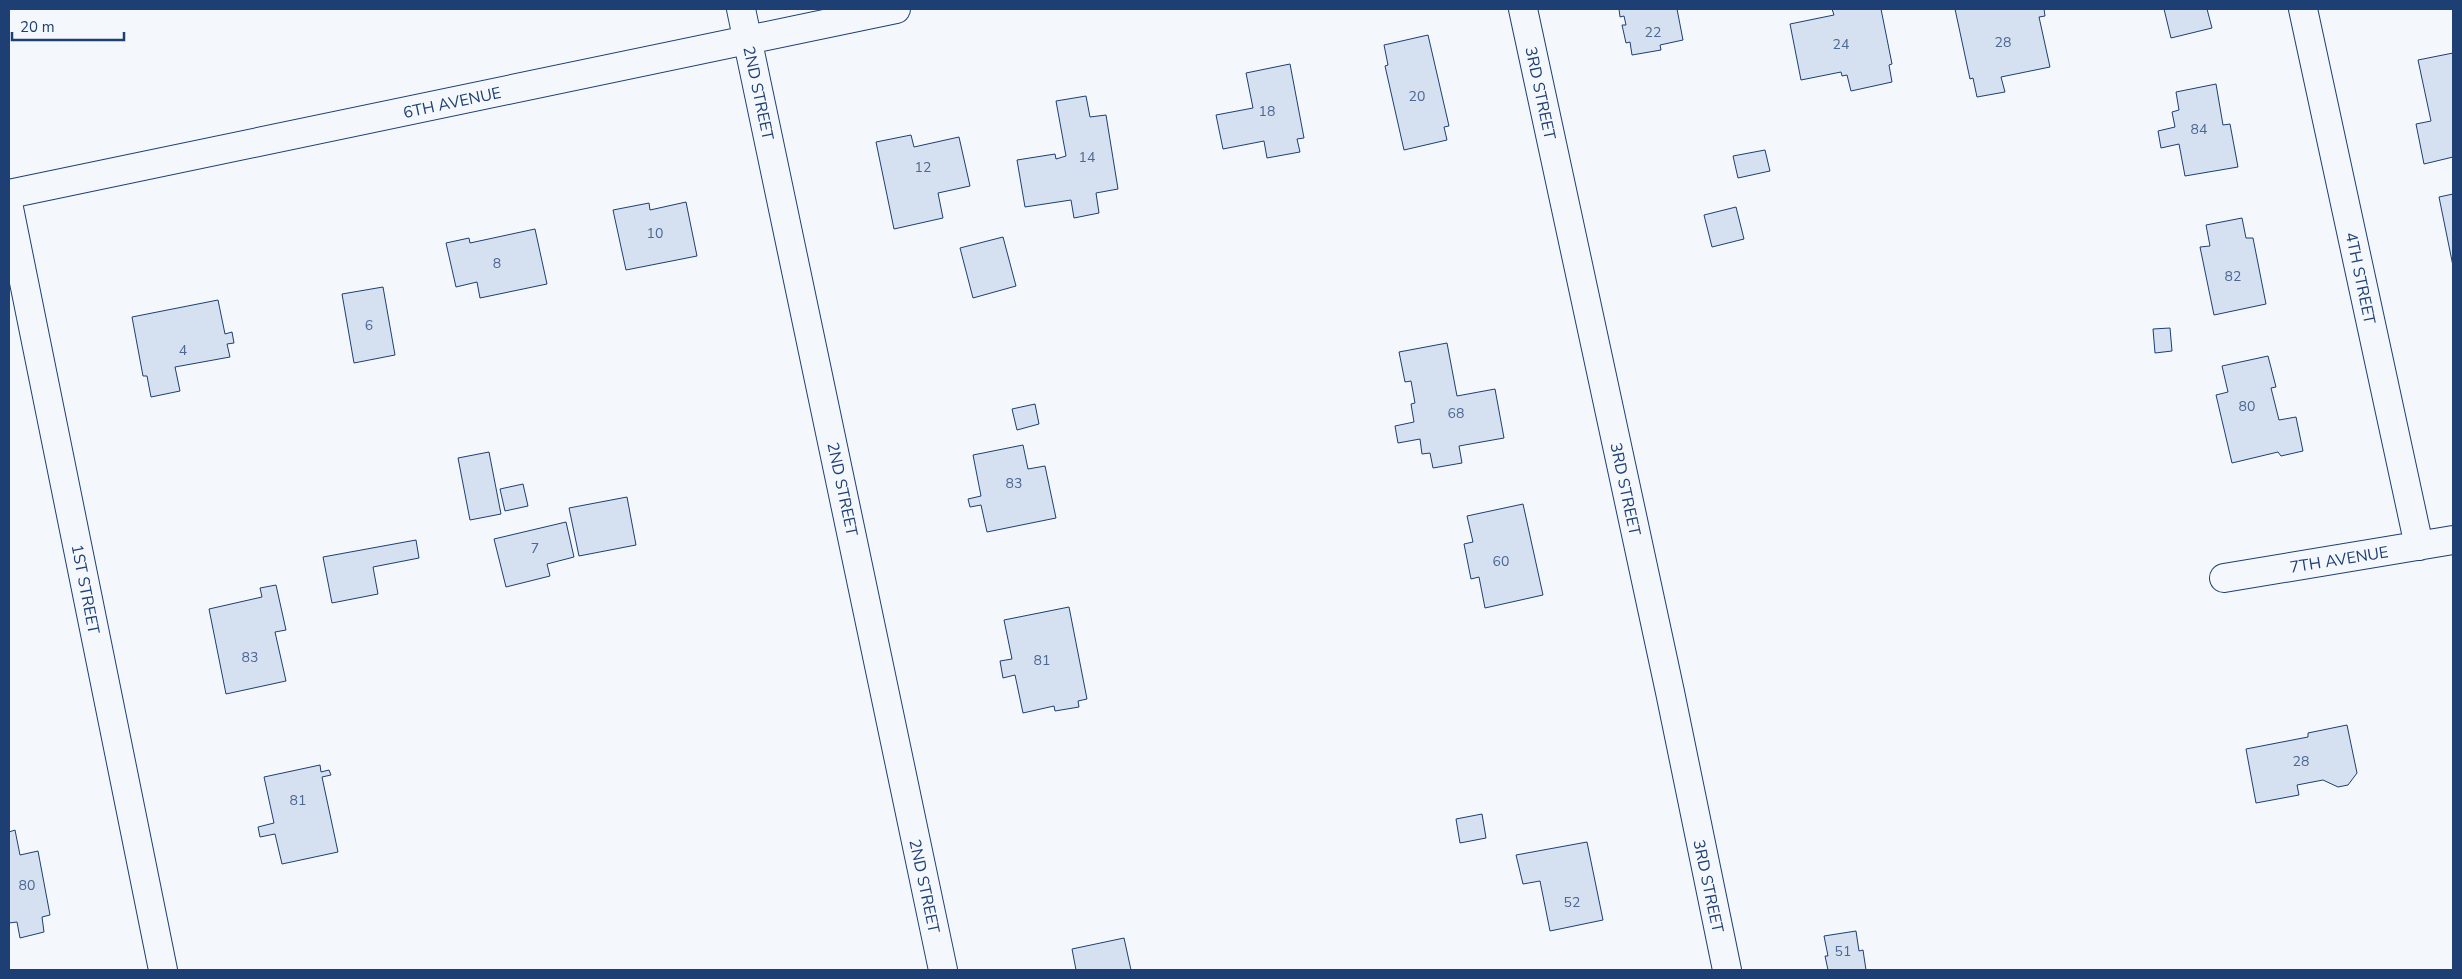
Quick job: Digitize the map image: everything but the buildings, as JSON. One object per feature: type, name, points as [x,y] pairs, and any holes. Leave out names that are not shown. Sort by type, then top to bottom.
[{"type":"street","name":"2ND STREET","points":[[741,9],[943,970]]},
{"type":"street","name":"6TH AVENUE","points":[[9,194],[896,9]]},
{"type":"street","name":"3RD STREET","points":[[1523,9],[1666,673],[1727,970]]},
{"type":"street","name":"4TH STREET","points":[[2303,9],[2419,546]]},
{"type":"street","name":"1ST STREET","points":[[9,208],[163,970]]},
{"type":"street","name":"7TH AVENUE","points":[[2224,578],[2453,540]]}]
